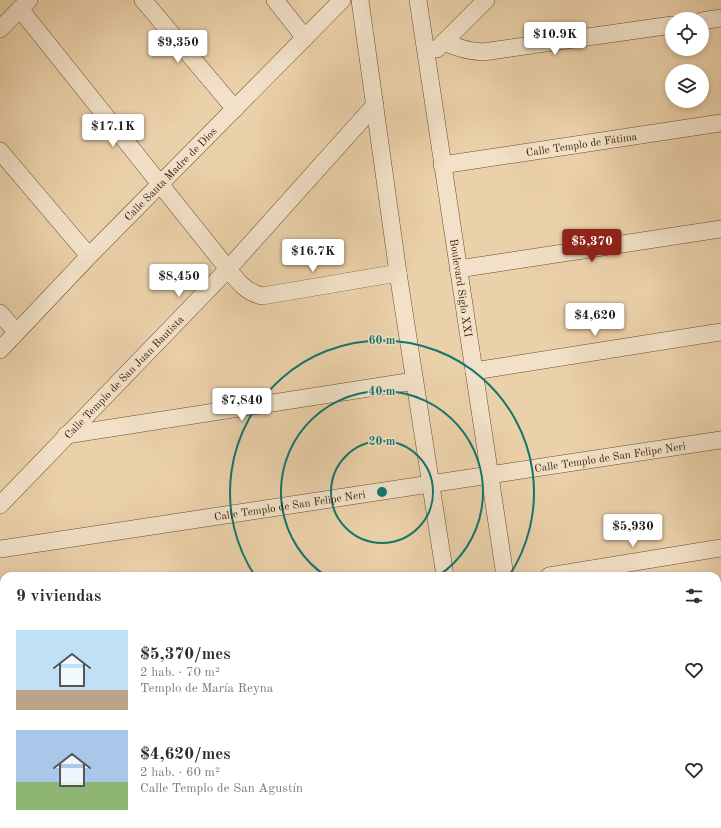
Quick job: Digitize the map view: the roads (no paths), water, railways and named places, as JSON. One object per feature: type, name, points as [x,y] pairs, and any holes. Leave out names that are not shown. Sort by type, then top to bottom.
[{"type":"street","points":[[143,0],[235,109]]},
{"type":"street","points":[[274,0],[305,38]]},
{"type":"street","name":"Calle Santa Madre de Dios","points":[[0,350],[89,256],[342,0]]},
{"type":"street","points":[[360,0],[398,273],[443,572]]},
{"type":"street","name":"Boulevard Siglo XXI","points":[[418,0],[504,572]]},
{"type":"street","points":[[427,59],[486,0]]},
{"type":"street","points":[[0,29],[24,5],[160,184],[246,290],[262,296],[398,273]]},
{"type":"street","points":[[709,20],[721,18]]},
{"type":"street","points":[[444,42],[470,51],[483,52],[665,26]]},
{"type":"street","name":"Calle Templo de San Juan Bautista","points":[[0,505],[228,269],[375,105]]},
{"type":"street","name":"Calle Templo de Fátima","points":[[442,165],[721,123]]},
{"type":"street","points":[[0,151],[89,256]]},
{"type":"street","points":[[458,269],[721,229]]},
{"type":"street","points":[[0,313],[16,332]]},
{"type":"street","points":[[474,371],[721,332]]},
{"type":"street","points":[[66,435],[414,381]]},
{"type":"street","name":"Calle Templo de San Felipe Neri","points":[[0,549],[721,440]]},
{"type":"street","points":[[574,572],[721,548]]}]
